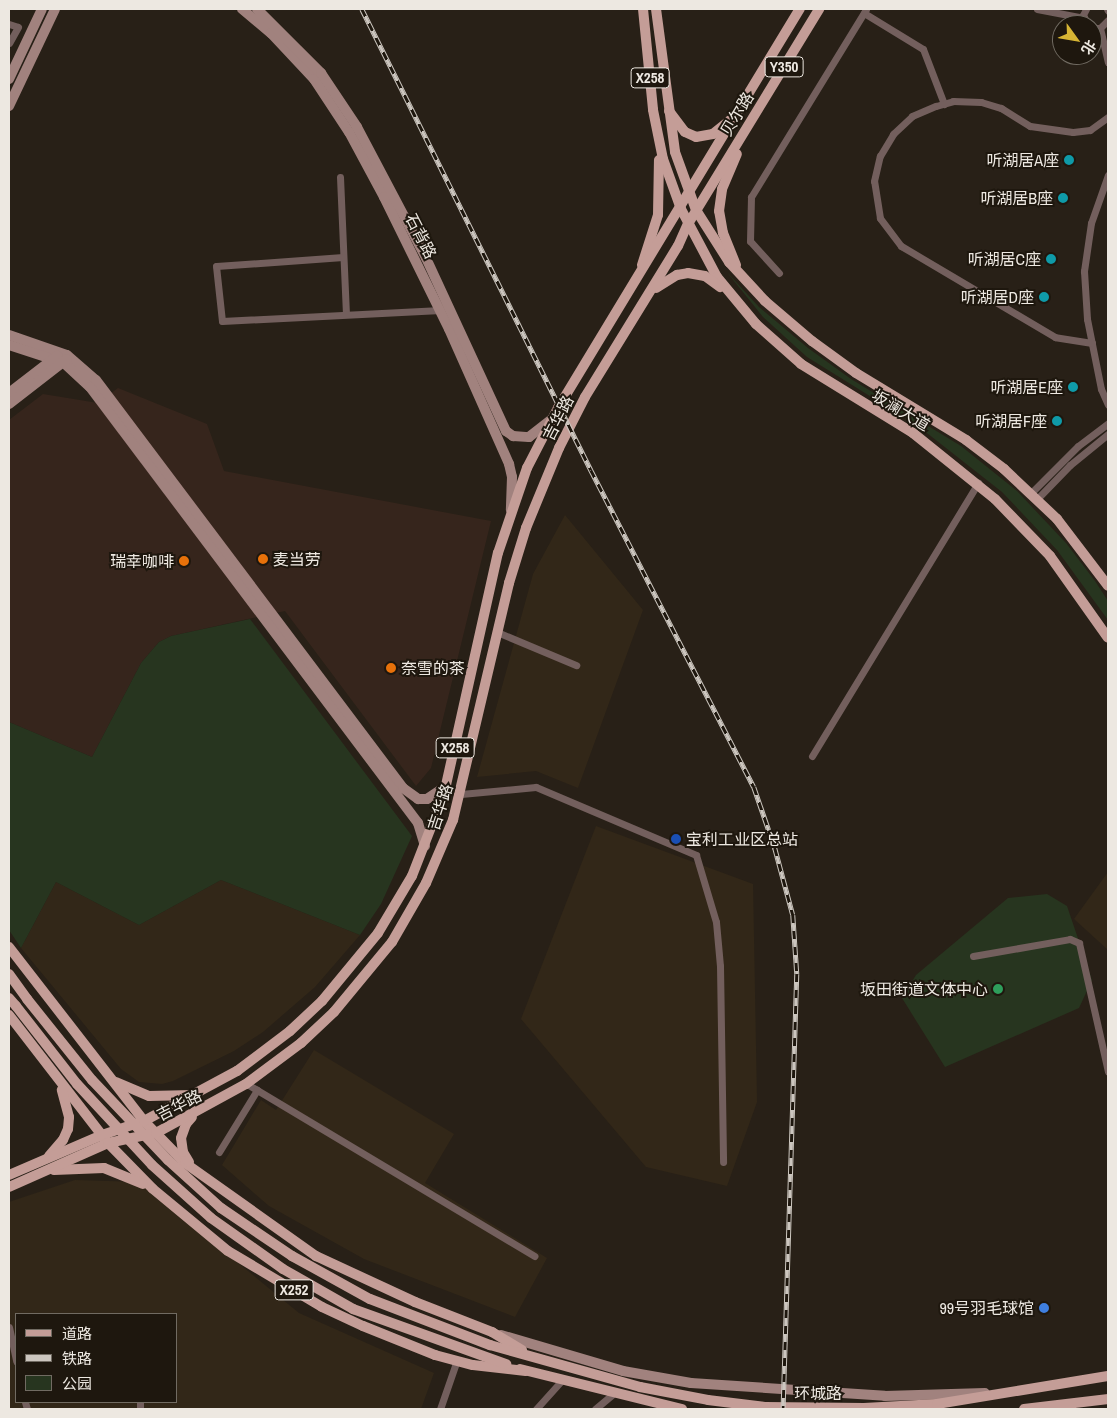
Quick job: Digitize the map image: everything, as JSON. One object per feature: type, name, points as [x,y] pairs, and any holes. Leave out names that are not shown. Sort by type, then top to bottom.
[{"type":"main road","points":[[9,79],[42,9]]},
{"type":"main road","points":[[9,106],[55,9]]},
{"type":"main road","name":"石背路","points":[[242,9],[293,55],[333,105],[384,196],[440,310],[509,464],[512,477],[511,510]]},
{"type":"main road","name":"石背路","points":[[257,9],[321,73],[357,127],[426,258],[506,431],[512,436],[529,437],[551,420]]},
{"type":"main road","name":"X258","points":[[637,282],[658,215],[660,146],[643,9]]},
{"type":"main road","name":"X258","points":[[656,9],[667,108],[675,152],[696,210]]},
{"type":"main road","name":"贝尔路","points":[[690,195],[800,9]]},
{"type":"main road","name":"贝尔路","points":[[696,210],[820,9]]},
{"type":"main road","points":[[667,108],[682,129],[696,137],[713,134],[735,117]]},
{"type":"main road","points":[[740,276],[720,226],[719,204],[748,126]]},
{"type":"main road","name":"坂澜大道","points":[[660,146],[680,209],[706,260],[729,293],[770,338],[801,364],[913,433],[978,483],[1050,556],[1108,638]]},
{"type":"main road","name":"吉华路","points":[[9,1187],[46,1171],[105,1139],[199,1094],[273,1045],[338,985],[390,914],[425,846],[446,786],[511,510],[527,468],[551,420],[690,195]]},
{"type":"main road","name":"吉华路","points":[[9,1175],[44,1160],[105,1139],[156,1133],[247,1084],[318,1028],[378,961],[426,883],[461,794],[497,632],[517,555],[547,475],[586,398],[652,291],[696,210]]},
{"type":"main road","name":"坂澜大道","points":[[696,210],[740,276],[778,314],[812,342],[856,373],[966,440],[1034,496],[1073,537],[1108,586]]},
{"type":"main road","points":[[652,291],[677,275],[694,273],[704,276],[729,293]]},
{"type":"main road","points":[[9,335],[62,358],[96,380],[403,788],[410,795],[427,800],[446,786]]},
{"type":"main road","points":[[9,345],[62,358],[90,387],[418,823],[425,846]]},
{"type":"main road","points":[[9,393],[62,358]]},
{"type":"main road","points":[[9,404],[62,358]]},
{"type":"main road","points":[[9,946],[144,1121],[196,1171],[316,1256],[415,1302],[492,1332],[623,1371],[691,1383],[884,1396],[1023,1391]]},
{"type":"main road","points":[[9,974],[98,1086],[179,1171],[221,1208],[292,1256],[337,1283],[400,1313],[490,1345],[532,1356]]},
{"type":"main road","points":[[9,998],[77,1084],[152,1165],[211,1218],[282,1269],[352,1308],[526,1371]]},
{"type":"main road","points":[[9,1015],[60,1084],[105,1139]]},
{"type":"main road","points":[[106,1074],[130,1090],[149,1096],[199,1094]]},
{"type":"main road","points":[[44,1160],[63,1140],[68,1129],[69,1117],[60,1084]]},
{"type":"main road","points":[[196,1113],[184,1128],[181,1142],[196,1171]]},
{"type":"main road","name":"X252","points":[[105,1139],[153,1189],[228,1251],[322,1307],[395,1339],[457,1360],[526,1371],[613,1394],[682,1409]]},
{"type":"main road","points":[[46,1171],[104,1168],[153,1189]]},
{"type":"main road","points":[[492,1332],[532,1356]]},
{"type":"main road","name":"环城路","points":[[532,1356],[640,1387],[765,1408],[864,1408],[937,1404],[1108,1376]]},
{"type":"main road","points":[[1024,1409],[1108,1399]]},
{"type":"street","points":[[1037,9],[1060,15]]},
{"type":"street","points":[[779,273],[750,241],[751,197],[865,11],[923,49],[944,104]]},
{"type":"street","points":[[9,24],[18,27],[9,43]]},
{"type":"street","points":[[1102,45],[1108,62]]},
{"type":"street","points":[[1092,343],[1055,338],[902,246],[885,229],[874,190],[875,173],[884,148],[893,134],[912,116],[944,104],[963,100],[981,102],[1001,108],[1030,126],[1073,132],[1090,130],[1108,117]]},
{"type":"street","points":[[1108,175],[1098,200],[1086,247],[1084,296],[1101,389],[1108,406]]},
{"type":"street","points":[[340,177],[346,313]]},
{"type":"street","points":[[343,257],[216,266],[222,322],[346,313],[440,310]]},
{"type":"street","points":[[1034,496],[1078,446],[1108,423]]},
{"type":"street","points":[[1034,496],[1108,434]]},
{"type":"street","points":[[812,756],[978,483]]},
{"type":"street","points":[[497,632],[576,665]]},
{"type":"street","points":[[461,794],[536,787],[696,854],[716,922],[720,966],[723,1162]]},
{"type":"street","points":[[973,956],[1070,939],[1079,944],[1108,1072]]},
{"type":"street","points":[[247,1084],[534,1256]]},
{"type":"street","points":[[219,1152],[257,1090]]},
{"type":"street","points":[[9,1327],[15,1356]]},
{"type":"street","points":[[440,1409],[457,1360]]},
{"type":"street","points":[[536,1409],[562,1380]]},
{"type":"street","points":[[595,1409],[613,1394]]},
{"type":"shaded area","points":[[118,388],[207,424],[224,471],[491,521],[431,768],[416,786],[285,611],[171,636],[159,642],[141,663],[92,757],[9,722],[9,420],[43,394],[98,403]]},
{"type":"shaded area","points":[[565,515],[643,610],[578,788],[536,771],[477,777],[533,574]]},
{"type":"shaded area","points":[[596,826],[753,884],[757,1102],[727,1186],[646,1167],[521,1019]]},
{"type":"shaded area","points":[[1108,872],[1108,950],[1074,919]]},
{"type":"shaded area","points":[[221,880],[360,935],[315,987],[263,1032],[234,1051],[173,1081],[162,1084],[139,1082],[121,1069],[21,948],[56,882],[139,925]]},
{"type":"shaded area","points":[[314,1050],[454,1134],[425,1183],[547,1258],[515,1317],[364,1259],[269,1206],[222,1165],[261,1100],[276,1110]]},
{"type":"shaded area","points":[[75,1180],[140,1182],[299,1313],[434,1373],[421,1409],[9,1409],[9,1202]]},
{"type":"green space","points":[[726,271],[759,307],[808,348],[851,379],[961,446],[1017,491],[1066,543],[1095,581],[1108,601],[1108,620],[1057,550],[1002,492],[918,426],[807,357],[763,317]]},
{"type":"green space","points":[[250,619],[412,836],[381,904],[360,935],[221,880],[139,925],[56,882],[21,948],[9,930],[9,722],[92,757],[141,663],[159,642],[171,636]]},
{"type":"green space","name":"坂田街道文体中心","points":[[1047,894],[1067,906],[1092,980],[1079,1008],[945,1067],[902,998],[916,975],[1008,898]]},
{"type":"railway","points":[[362,9],[591,470],[754,787],[775,848],[793,915],[797,974],[783,1409]]},
{"type":"place","name":"听湖居A座","points":[[1069,160]]},
{"type":"place","name":"听湖居B座","points":[[1063,198]]},
{"type":"place","name":"听湖居C座","points":[[1051,259]]},
{"type":"place","name":"听湖居D座","points":[[1044,297]]},
{"type":"place","name":"听湖居E座","points":[[1073,387]]},
{"type":"place","name":"听湖居F座","points":[[1057,421]]},
{"type":"place","name":"麦当劳","points":[[263,559]]},
{"type":"place","name":"瑞幸咖啡","points":[[184,561]]},
{"type":"place","name":"奈雪的茶","points":[[391,668]]},
{"type":"place","name":"宝利工业区总站","points":[[676,839]]},
{"type":"place","name":"坂田街道文体中心","points":[[998,989]]},
{"type":"place","name":"99号羽毛球馆","points":[[1044,1308]]}]
